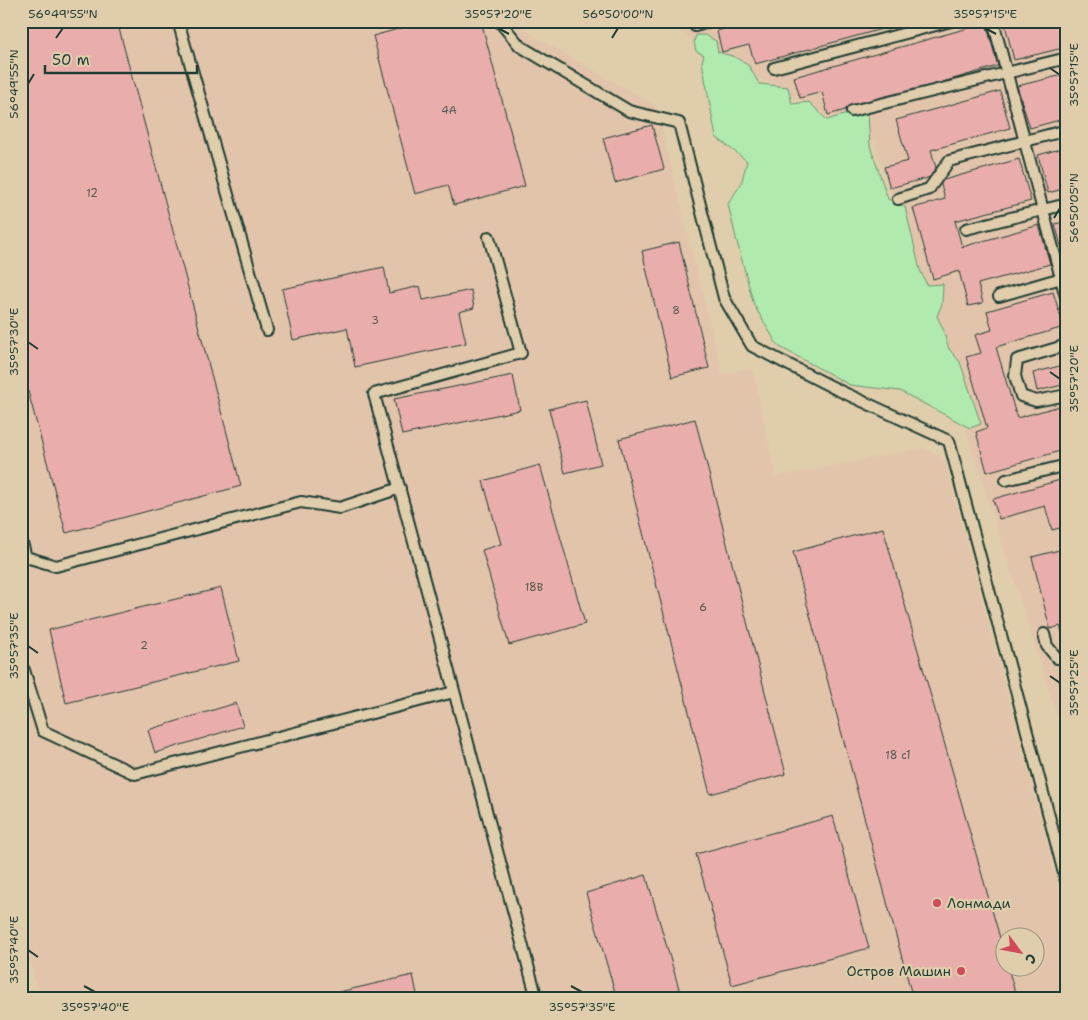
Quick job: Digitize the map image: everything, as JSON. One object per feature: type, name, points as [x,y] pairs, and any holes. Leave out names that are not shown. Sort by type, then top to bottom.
[{"type":"lane","points":[[178,21],[267,330]]},
{"type":"lane","points":[[499,21],[520,46],[629,111],[679,123],[724,298],[752,346],[838,390],[948,441],[1067,885]]},
{"type":"lane","points":[[695,26],[713,21]]},
{"type":"lane","points":[[774,68],[951,21]]},
{"type":"lane","points":[[993,21],[1043,210],[1064,277],[1067,301]]},
{"type":"lane","points":[[852,111],[1067,58]]},
{"type":"lane","points":[[898,199],[930,189],[949,161],[1067,130]]},
{"type":"lane","points":[[966,229],[1067,204]]},
{"type":"lane","points":[[489,237],[521,353],[374,394],[536,999]]},
{"type":"lane","points":[[999,296],[1064,277]]},
{"type":"lane","points":[[1067,345],[1018,360],[1015,376],[1021,396],[1036,401],[1067,395]]},
{"type":"lane","points":[[1006,480],[1067,465]]},
{"type":"lane","points":[[21,539],[26,557],[56,566],[300,502],[340,508],[400,488]]},
{"type":"lane","points":[[1044,634],[1047,646],[1058,658],[1067,659]]},
{"type":"lane","points":[[21,671],[24,670],[43,731],[135,774],[454,692]]},
{"type":"shaded area","points":[[21,21],[516,21],[533,36],[656,106],[722,374],[752,368],[776,477],[923,448],[944,458],[1067,917],[1067,999],[39,999],[21,920]]},
{"type":"shaded area","points":[[660,21],[1067,21],[1067,747],[875,143]]},
{"type":"green space","points":[[696,35],[705,35],[716,41],[718,52],[735,57],[749,66],[759,84],[788,87],[792,104],[809,102],[827,120],[843,115],[868,114],[870,146],[888,199],[905,207],[920,270],[927,285],[943,284],[942,304],[937,316],[949,349],[960,362],[981,424],[970,428],[900,391],[850,385],[778,346],[754,305],[728,204],[741,184],[747,161],[716,137],[702,62],[704,55],[696,51],[694,42]]},
{"type":"building","points":[[21,21],[117,21],[241,486],[66,533],[21,365]]},
{"type":"building","points":[[426,21],[481,21],[525,186],[454,205],[448,185],[415,194],[373,36]]},
{"type":"building","points":[[751,21],[911,21],[755,64],[749,45],[722,52],[717,31]]},
{"type":"building","points":[[1004,21],[1067,21],[1067,47],[1014,60]]},
{"type":"building","points":[[986,23],[998,66],[828,115],[822,92],[800,98],[794,77]]},
{"type":"building","points":[[1067,74],[1067,118],[1030,128],[1017,86]]},
{"type":"building","points":[[1000,91],[1010,128],[931,150],[938,175],[890,188],[884,167],[908,161],[896,120]]},
{"type":"building","points":[[652,125],[664,169],[615,183],[603,138]]},
{"type":"building","points":[[1067,147],[1067,188],[1048,193],[1038,155]]},
{"type":"building","points":[[1019,159],[1031,201],[955,221],[962,247],[1039,225],[1050,264],[978,284],[983,303],[968,306],[959,271],[933,279],[913,208],[945,199],[940,181]]},
{"type":"building","points":[[1067,221],[1067,259],[1065,260],[1055,224]]},
{"type":"building","points":[[679,242],[709,368],[672,377],[642,251]]},
{"type":"building","points":[[384,267],[389,293],[420,286],[423,300],[471,290],[474,308],[459,312],[466,343],[355,367],[347,328],[293,340],[282,289]]},
{"type":"building","points":[[1053,292],[1064,327],[996,347],[1017,418],[1067,404],[1067,449],[987,472],[976,432],[987,428],[966,357],[981,353],[975,335],[992,330],[987,311]]},
{"type":"building","points":[[1067,364],[1067,384],[1037,391],[1033,373]]},
{"type":"building","points":[[513,375],[520,410],[402,435],[394,399]]},
{"type":"building","points":[[586,400],[601,464],[565,473],[549,409]]},
{"type":"building","points":[[695,419],[786,774],[710,794],[619,439]]},
{"type":"building","points":[[540,465],[585,624],[509,645],[482,550],[501,544],[483,481]]},
{"type":"building","points":[[1067,478],[1067,526],[1052,530],[1045,506],[999,519],[993,499]]},
{"type":"building","points":[[883,528],[997,928],[996,978],[1011,978],[1017,999],[913,999],[793,552]]},
{"type":"building","points":[[1067,548],[1066,645],[1060,626],[1050,629],[1032,557]]},
{"type":"building","points":[[221,588],[239,661],[66,703],[49,630]]},
{"type":"building","points":[[1067,677],[1067,708],[1059,679]]},
{"type":"building","points":[[236,703],[243,726],[155,753],[148,730]]},
{"type":"building","points":[[833,816],[869,948],[732,985],[696,854]]},
{"type":"building","points":[[646,875],[682,999],[617,999],[586,893]]},
{"type":"building","points":[[413,975],[418,999],[308,999]]},
{"type":"place","name":"Лонмади","points":[[937,903]]},
{"type":"place","name":"Остров Машин","points":[[961,971]]}]
